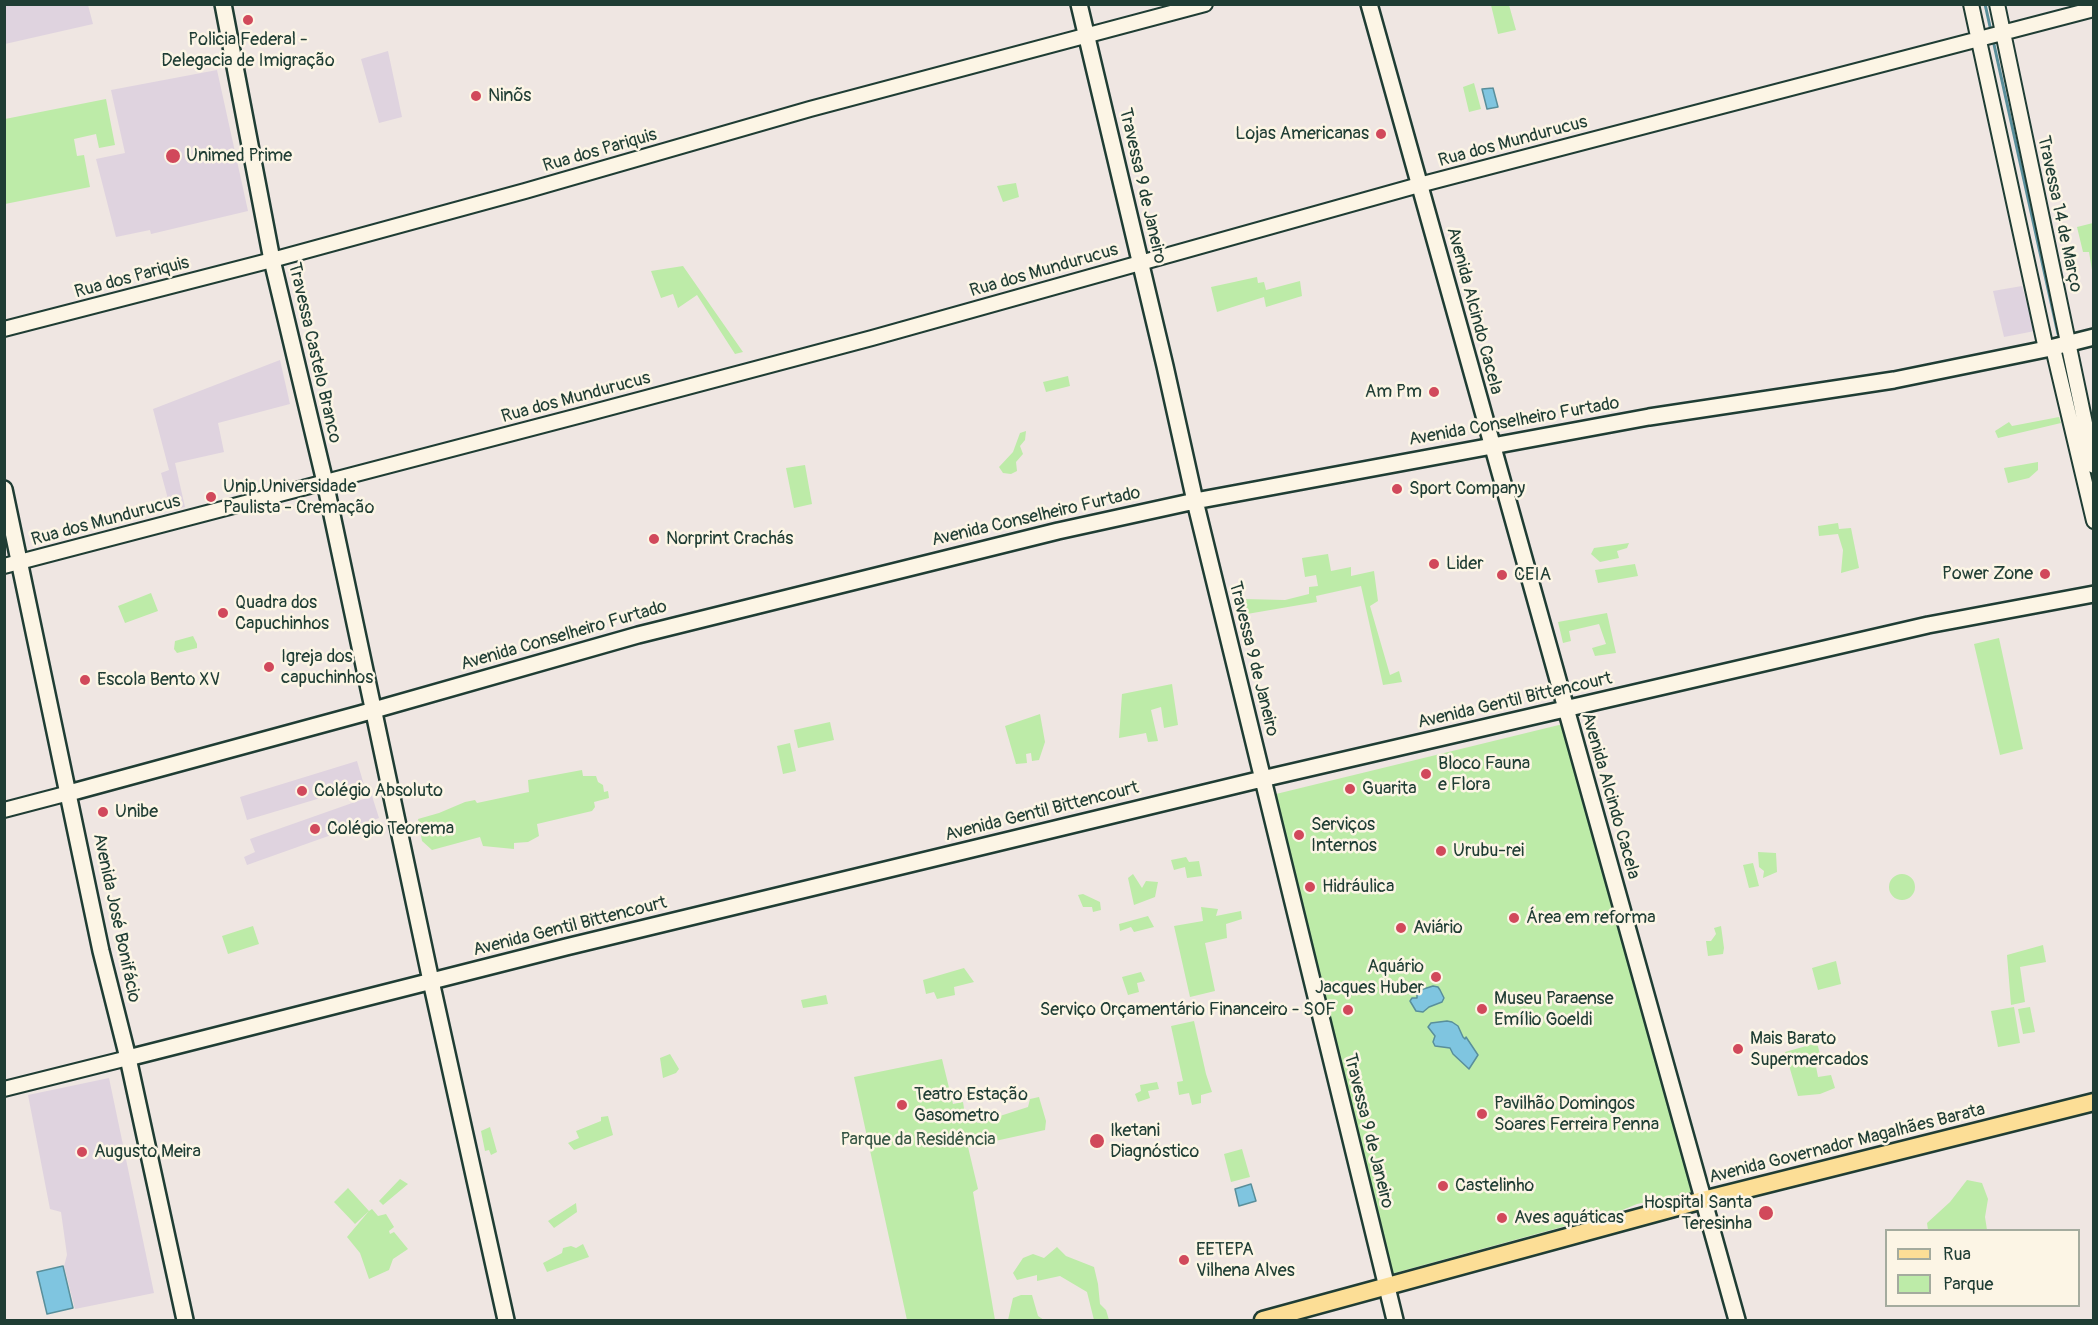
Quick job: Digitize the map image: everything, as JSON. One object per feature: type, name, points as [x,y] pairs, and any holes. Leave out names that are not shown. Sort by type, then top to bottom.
[{"type":"main road","name":"Travessa Castelo Branco","points":[[223,4],[272,260],[325,482],[506,1320]]},
{"type":"main road","name":"Travessa 9 de Janeiro","points":[[1079,4],[1195,501],[1395,1320]]},
{"type":"main road","name":"Avenida Alcindo Cacela","points":[[1369,4],[1491,447],[1737,1320]]},
{"type":"main road","name":"Avenida Conselheiro Furtado","points":[[69,793],[638,635],[985,548],[1195,501],[1649,417],[1894,380],[2094,337]]},
{"type":"main road","name":"Avenida José Bonifácio","points":[[4,489],[12,564],[69,793],[101,951],[128,1058],[185,1320]]},
{"type":"main road","name":"Avenida Gentil Bittencourt","points":[[128,1058],[431,981],[1262,779],[1920,627],[2094,594]]},
{"type":"main road","name":"Avenida Governador Magalhães Barata","points":[[1263,1320],[1703,1200],[2094,1102]]},
{"type":"street","name":"Rua dos Pariquis","points":[[4,329],[272,260],[525,191],[810,109],[1205,4]]},
{"type":"street","name":"Travessa 14 de Março","points":[[1971,4],[2055,347],[2094,521]]},
{"type":"street","name":"Travessa 14 de Março","points":[[1997,4],[2049,250],[2055,347],[2094,466]]},
{"type":"street","name":"Rua dos Mundurucus","points":[[12,564],[872,338],[1419,185],[2094,9]]},
{"type":"street","name":"Avenida Conselheiro Furtado","points":[[4,810],[69,793]]},
{"type":"street","name":"Avenida Gentil Bittencourt","points":[[4,1089],[128,1058]]},
{"type":"shaded area","points":[[4,5],[88,5],[93,24],[5,44]]},
{"type":"shaded area","points":[[388,51],[402,117],[379,123],[361,59]]},
{"type":"shaded area","name":"Unimed Prime","points":[[217,70],[248,211],[151,234],[150,230],[116,237],[96,159],[125,153],[111,90]]},
{"type":"shaded area","points":[[2022,286],[2028,307],[2034,307],[2040,330],[2004,337],[1993,291]]},
{"type":"shaded area","points":[[280,360],[290,404],[218,423],[224,452],[175,463],[185,507],[171,510],[161,473],[169,470],[153,409]]},
{"type":"shaded area","name":"Colégio Absoluto","points":[[357,761],[364,785],[247,820],[240,797]]},
{"type":"shaded area","name":"Colégio Teorema","points":[[372,796],[379,818],[247,865],[244,857],[255,852],[250,839]]},
{"type":"shaded area","name":"Augusto Meira","points":[[109,1078],[154,1293],[75,1309],[64,1266],[67,1255],[61,1212],[50,1209],[28,1095]]},
{"type":"green space","points":[[1491,5],[1509,5],[1516,30],[1498,34]]},
{"type":"green space","points":[[1474,83],[1481,109],[1469,112],[1463,87]]},
{"type":"green space","points":[[106,99],[115,145],[99,148],[96,134],[74,139],[77,156],[84,155],[90,187],[5,204],[5,119]]},
{"type":"green space","points":[[1016,183],[1019,197],[1003,202],[997,186]]},
{"type":"green space","points":[[2093,223],[2094,276],[2089,252],[2083,252],[2077,227]]},
{"type":"green space","points":[[683,266],[743,352],[735,354],[697,295],[678,308],[673,294],[661,298],[651,271]]},
{"type":"green space","points":[[1257,277],[1258,283],[1264,282],[1266,290],[1300,281],[1302,296],[1266,307],[1264,297],[1217,312],[1211,287]]},
{"type":"green space","points":[[1068,376],[1070,386],[1046,392],[1043,382]]},
{"type":"green space","points":[[2059,417],[2061,423],[1998,438],[1995,431],[2009,422],[2012,426]]},
{"type":"green space","points":[[1026,431],[1025,440],[1020,446],[1023,454],[1016,462],[1017,471],[1011,474],[1003,473],[999,467],[1013,452],[1020,433]]},
{"type":"green space","points":[[2038,462],[2038,470],[2029,478],[2008,483],[2004,468]]},
{"type":"green space","points":[[805,465],[812,504],[794,508],[786,468]]},
{"type":"green space","points":[[1838,523],[1839,529],[1851,528],[1859,568],[1841,573],[1843,550],[1838,534],[1819,536],[1818,526]]},
{"type":"green space","points":[[1629,543],[1627,548],[1617,551],[1619,558],[1600,562],[1591,554],[1594,548]]},
{"type":"green space","points":[[1328,554],[1331,571],[1351,567],[1351,576],[1374,571],[1378,601],[1370,606],[1390,675],[1399,671],[1402,682],[1383,685],[1361,586],[1316,596],[1317,602],[1247,614],[1243,599],[1285,600],[1309,594],[1309,587],[1318,586],[1316,575],[1305,577],[1302,558]]},
{"type":"green space","points":[[1635,564],[1638,576],[1598,583],[1595,570]]},
{"type":"green space","points":[[151,593],[158,611],[125,623],[118,606]]},
{"type":"green space","points":[[1607,613],[1616,653],[1595,656],[1592,648],[1606,644],[1599,624],[1569,631],[1571,641],[1563,643],[1558,622]]},
{"type":"green space","points":[[193,636],[197,648],[177,653],[174,649],[175,641]]},
{"type":"green space","points":[[1999,638],[2023,749],[2000,755],[1974,644]]},
{"type":"green space","points":[[1172,684],[1178,725],[1164,728],[1161,707],[1151,710],[1158,741],[1148,742],[1146,733],[1119,738],[1122,694]]},
{"type":"green space","points":[[1040,714],[1045,742],[1039,760],[1032,761],[1031,753],[1026,754],[1027,763],[1016,764],[1005,726]]},
{"type":"green space","points":[[830,722],[834,740],[798,748],[794,730]]},
{"type":"green space","points":[[1563,724],[1693,1192],[1637,1204],[1620,1211],[1391,1274],[1276,794]]},
{"type":"green space","points":[[790,743],[796,771],[783,774],[777,746]]},
{"type":"green space","points":[[582,770],[583,776],[596,776],[598,782],[603,785],[604,792],[608,791],[609,798],[594,802],[595,807],[592,811],[537,824],[539,836],[528,842],[514,843],[514,849],[483,846],[480,837],[432,850],[422,841],[418,819],[465,802],[475,800],[477,803],[529,792],[528,780]]},
{"type":"green space","points":[[1758,852],[1776,853],[1777,872],[1763,878],[1764,871],[1759,867]]},
{"type":"green space","points":[[1186,857],[1189,862],[1199,861],[1202,876],[1187,878],[1185,867],[1174,870],[1171,860]]},
{"type":"green space","points":[[1753,863],[1759,886],[1749,888],[1743,865]]},
{"type":"green space","points":[[1133,874],[1142,888],[1146,881],[1158,882],[1155,897],[1134,905],[1128,878]]},
{"type":"green space","points":[[1902,874],[1911,878],[1915,887],[1911,896],[1902,900],[1893,896],[1889,887],[1893,878]]},
{"type":"green space","points":[[1083,894],[1100,902],[1101,910],[1093,912],[1092,907],[1083,907],[1078,895]]},
{"type":"green space","points":[[1201,907],[1218,909],[1216,916],[1241,911],[1242,919],[1226,924],[1227,938],[1205,943],[1215,991],[1190,997],[1174,926],[1203,921]]},
{"type":"green space","points":[[1148,916],[1154,927],[1134,932],[1131,927],[1120,931],[1119,924]]},
{"type":"green space","points":[[253,926],[259,944],[228,954],[222,936]]},
{"type":"green space","points":[[1721,926],[1723,954],[1708,956],[1706,941],[1711,941],[1716,934],[1714,928]]},
{"type":"green space","points":[[2043,945],[2046,962],[2020,967],[2025,1002],[2011,1005],[2007,955]]},
{"type":"green space","points":[[1836,961],[1841,984],[1818,990],[1812,968]]},
{"type":"green space","points":[[964,968],[974,982],[954,987],[955,995],[937,999],[934,992],[926,994],[923,980]]},
{"type":"green space","points":[[1141,972],[1145,981],[1137,983],[1139,992],[1128,995],[1122,977]]},
{"type":"green space","points":[[826,995],[828,1004],[803,1008],[801,1000]]},
{"type":"green space","points":[[2014,1007],[2020,1043],[1998,1047],[1991,1011]]},
{"type":"green space","points":[[2030,1007],[2035,1032],[2023,1034],[2018,1009]]},
{"type":"green space","points":[[1194,1021],[1212,1092],[1201,1095],[1201,1103],[1192,1105],[1189,1093],[1179,1095],[1177,1082],[1183,1081],[1171,1026]]},
{"type":"green space","points":[[1817,1043],[1820,1054],[1815,1061],[1818,1077],[1831,1075],[1835,1088],[1820,1094],[1798,1096],[1785,1052]]},
{"type":"green space","points":[[670,1054],[679,1069],[676,1073],[663,1078],[660,1058]]},
{"type":"green space","name":"Parque da Residência","points":[[942,1059],[953,1104],[963,1102],[965,1115],[978,1123],[1028,1107],[1030,1099],[1039,1097],[1046,1121],[1045,1130],[968,1147],[978,1189],[973,1192],[995,1320],[907,1320],[854,1077]]},
{"type":"green space","points":[[1157,1082],[1159,1089],[1148,1091],[1150,1098],[1138,1102],[1135,1094],[1141,1091],[1140,1085]]},
{"type":"green space","points":[[608,1116],[613,1135],[574,1150],[568,1143],[579,1138],[576,1131],[601,1121],[601,1117]]},
{"type":"green space","points":[[490,1127],[497,1152],[491,1155],[489,1150],[485,1151],[481,1131]]},
{"type":"green space","points":[[1242,1149],[1250,1177],[1231,1182],[1224,1154]]},
{"type":"green space","points":[[400,1179],[408,1184],[383,1205],[379,1201]]},
{"type":"green space","points":[[1967,1180],[1982,1183],[1988,1199],[1985,1217],[1987,1229],[1928,1229],[1927,1223],[1950,1202]]},
{"type":"green space","points":[[348,1188],[369,1211],[355,1224],[334,1202]]},
{"type":"green space","points":[[576,1203],[577,1212],[554,1228],[548,1221]]},
{"type":"green space","points":[[372,1209],[378,1216],[386,1214],[394,1227],[389,1231],[390,1234],[394,1232],[408,1249],[393,1259],[389,1270],[369,1279],[360,1253],[347,1237]]},
{"type":"green space","points":[[583,1244],[589,1257],[547,1272],[543,1263],[562,1253],[563,1248],[571,1246],[576,1248]]},
{"type":"green space","points":[[1057,1247],[1066,1256],[1094,1267],[1100,1304],[1106,1310],[1109,1320],[1094,1320],[1087,1292],[1060,1276],[1037,1281],[1037,1275],[1017,1280],[1013,1273],[1023,1258],[1033,1254],[1044,1258]]},
{"type":"green space","points":[[1032,1295],[1038,1316],[1044,1320],[1008,1320],[1013,1298]]},
{"type":"water","points":[[1493,88],[1498,107],[1487,109],[1482,89]]},
{"type":"water","points":[[1433,986],[1440,990],[1444,998],[1442,1002],[1423,1012],[1416,1011],[1410,1001],[1412,998],[1417,998],[1417,991]]},
{"type":"water","points":[[1447,1021],[1458,1026],[1463,1037],[1465,1039],[1466,1037],[1478,1055],[1469,1069],[1453,1054],[1450,1048],[1435,1046],[1433,1042],[1435,1036],[1428,1027],[1431,1023]]},
{"type":"water","points":[[1251,1184],[1256,1201],[1239,1206],[1235,1189]]},
{"type":"water","points":[[63,1266],[73,1308],[47,1314],[37,1272]]},
{"type":"waterway","points":[[1985,4],[1991,31]]},
{"type":"waterway","points":[[1993,40],[2058,334]]},
{"type":"place","name":"Policia Federal - Delegacia de Imigração","points":[[248,20]]},
{"type":"place","name":"Ninõs","points":[[476,96]]},
{"type":"place","name":"Lojas Americanas","points":[[1381,134]]},
{"type":"place","name":"Unimed Prime","points":[[173,156]]},
{"type":"place","name":"Am Pm","points":[[1434,392]]},
{"type":"place","name":"Sport Company","points":[[1397,489]]},
{"type":"place","name":"Unip Universidade Paulista - Cremação","points":[[211,497]]},
{"type":"place","name":"Norprint Crachás","points":[[654,539]]},
{"type":"place","name":"Lider","points":[[1434,564]]},
{"type":"place","name":"Power Zone","points":[[2045,574]]},
{"type":"place","name":"CEIA","points":[[1502,575]]},
{"type":"place","name":"Quadra dos Capuchinhos","points":[[223,613]]},
{"type":"place","name":"Igreja dos capuchinhos","points":[[269,667]]},
{"type":"place","name":"Escola Bento XV","points":[[85,680]]},
{"type":"place","name":"Bloco Fauna e Flora","points":[[1426,774]]},
{"type":"place","name":"Guarita","points":[[1350,789]]},
{"type":"place","name":"Colégio Absoluto","points":[[302,791]]},
{"type":"place","name":"Unibe","points":[[103,812]]},
{"type":"place","name":"Colégio Teorema","points":[[315,829]]},
{"type":"place","name":"Serviços Internos","points":[[1299,835]]},
{"type":"place","name":"Urubu-rei","points":[[1441,851]]},
{"type":"place","name":"Hidráulica","points":[[1310,887]]},
{"type":"place","name":"Área em reforma","points":[[1514,918]]},
{"type":"place","name":"Aviário","points":[[1401,928]]},
{"type":"place","name":"Aquário Jacques Huber","points":[[1436,977]]},
{"type":"place","name":"Museu Paraense Emílio Goeldi","points":[[1482,1009]]},
{"type":"place","name":"Serviço Orçamentário Financeiro - SOF","points":[[1348,1010]]},
{"type":"place","name":"Mais Barato Supermercados","points":[[1738,1049]]},
{"type":"place","name":"Teatro Estação Gasometro","points":[[902,1105]]},
{"type":"place","name":"Pavilhão Domingos Soares Ferreira Penna","points":[[1482,1114]]},
{"type":"place","name":"Iketani Diagnóstico","points":[[1097,1141]]},
{"type":"place","name":"Augusto Meira","points":[[82,1152]]},
{"type":"place","name":"Castelinho","points":[[1443,1186]]},
{"type":"place","name":"Hospital Santa Teresinha","points":[[1766,1213]]},
{"type":"place","name":"Aves aquáticas","points":[[1502,1218]]},
{"type":"place","name":"EETEPA Vilhena Alves","points":[[1184,1260]]}]
